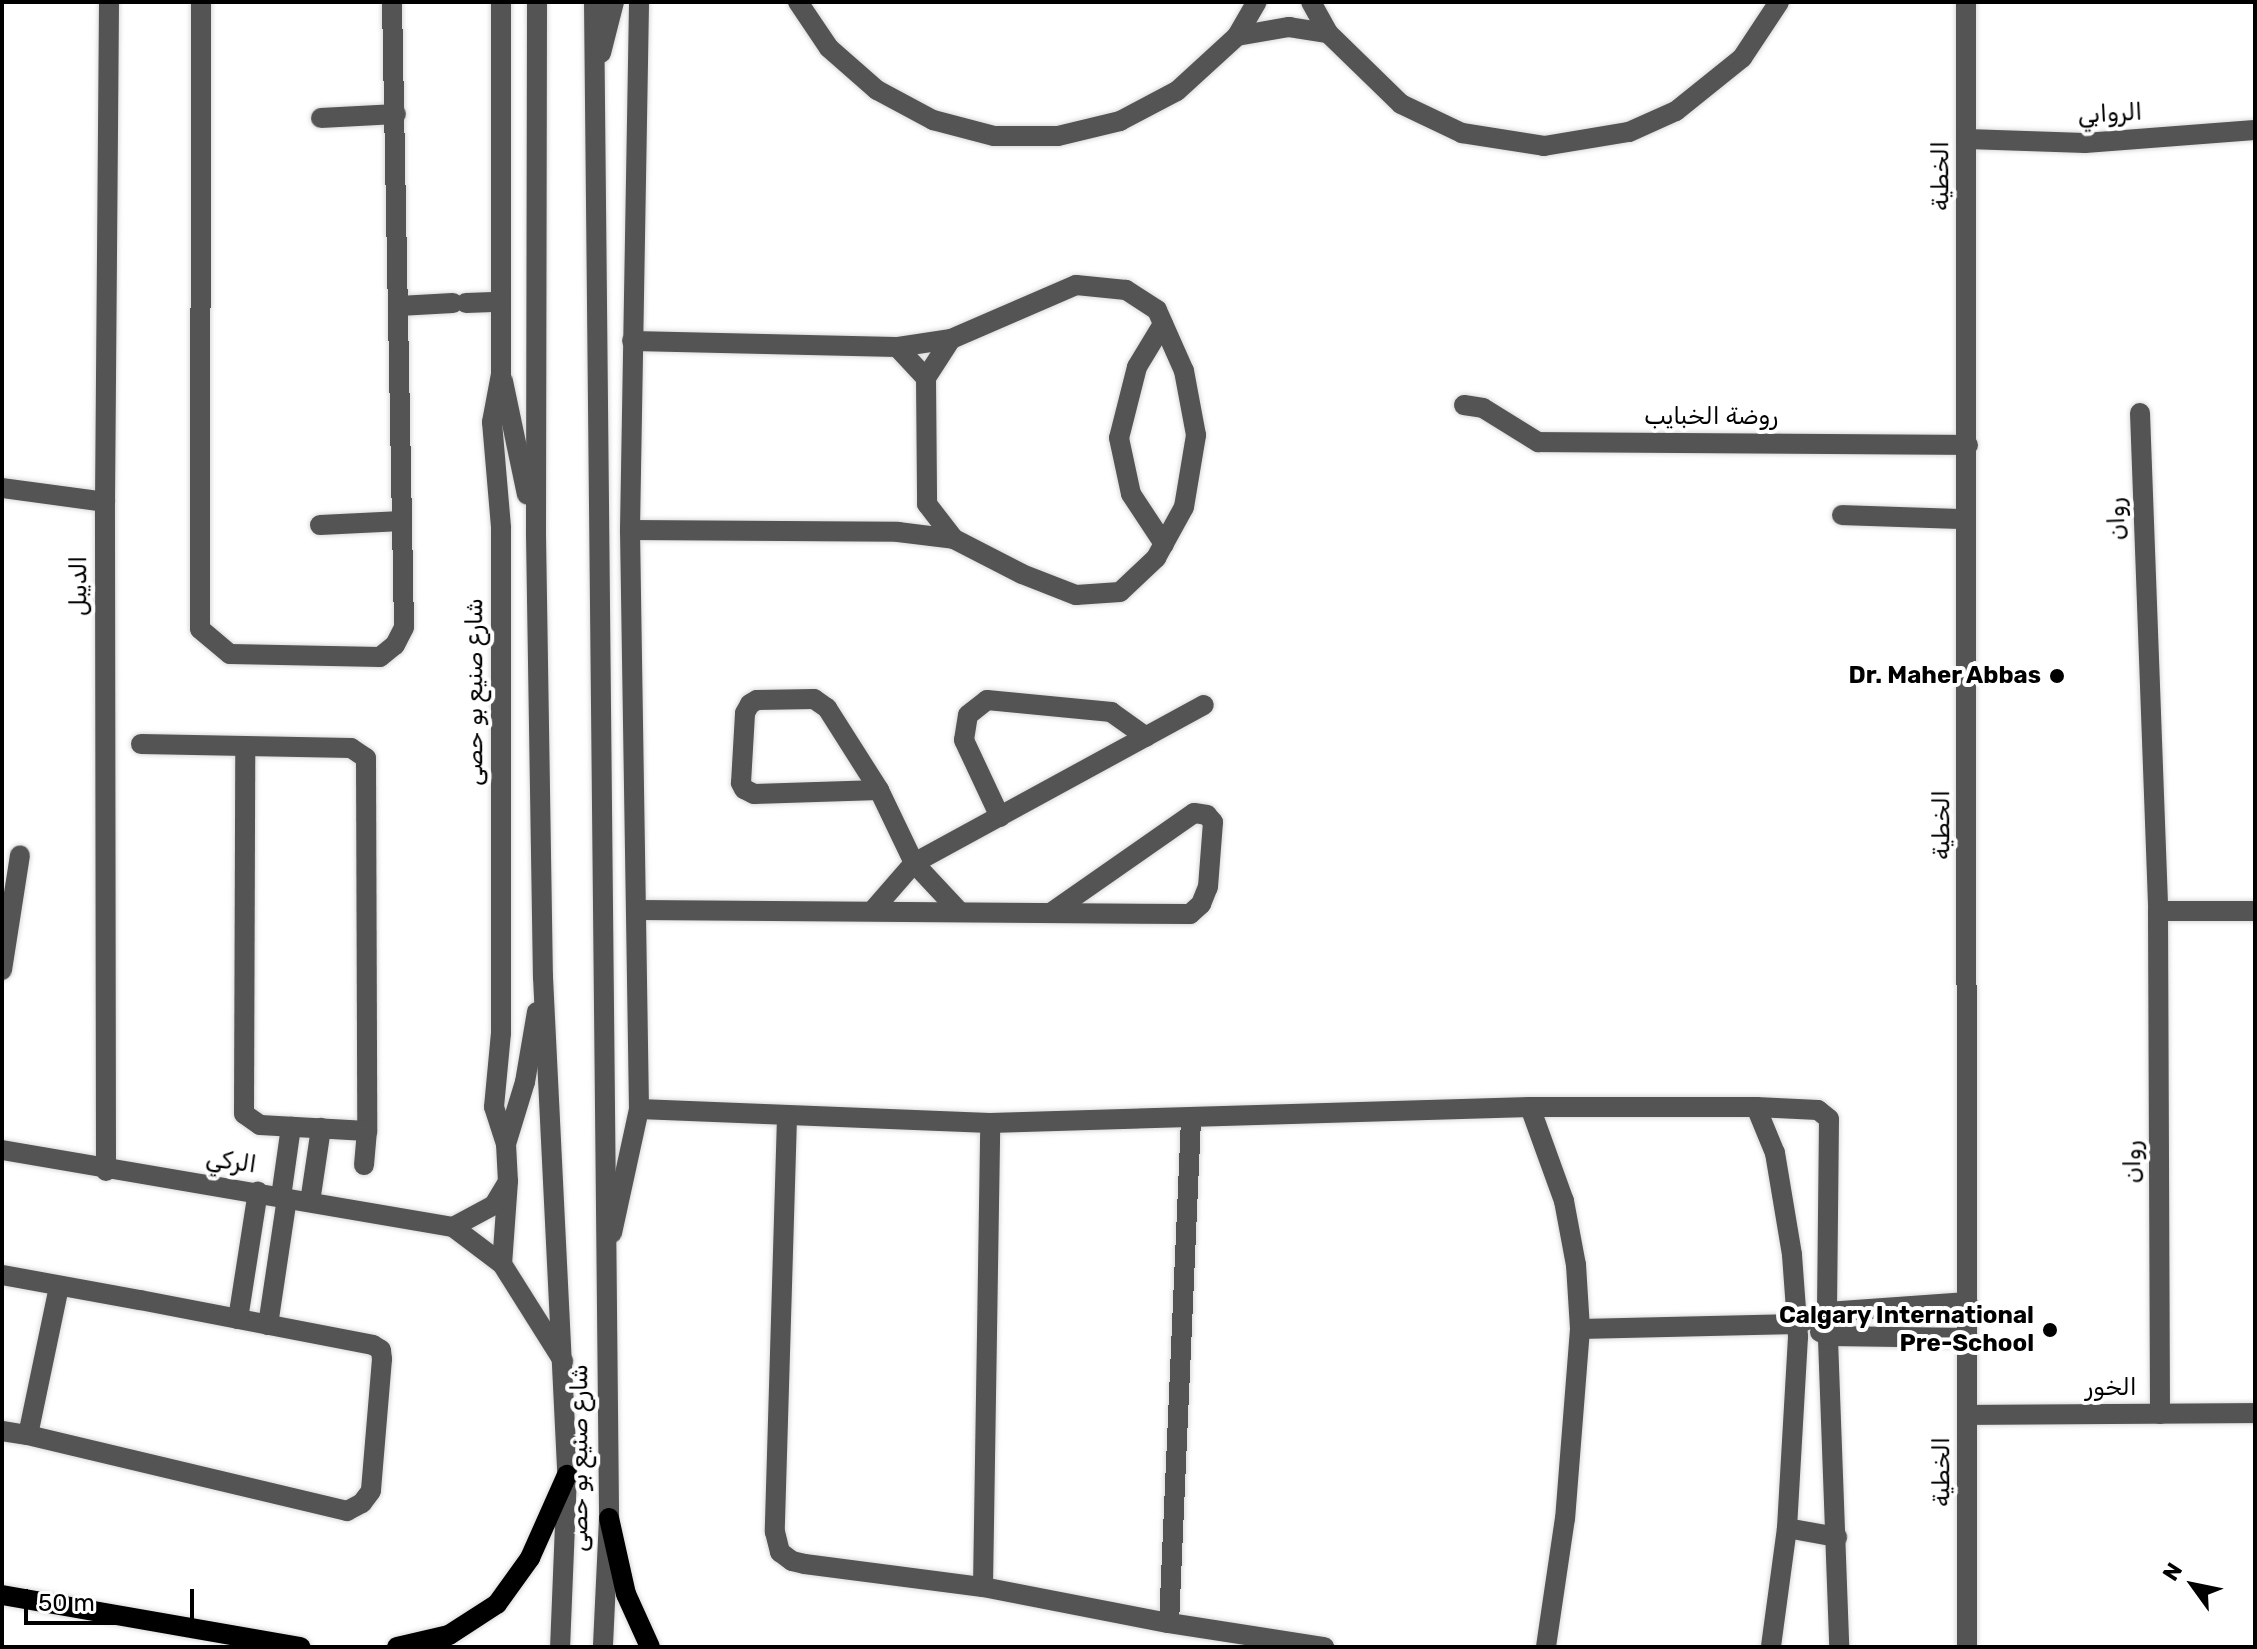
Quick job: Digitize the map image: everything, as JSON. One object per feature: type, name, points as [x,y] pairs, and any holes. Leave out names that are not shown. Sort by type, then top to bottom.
[{"type":"main road","points":[[397,1647],[449,1635],[497,1604],[530,1558],[567,1475]]},
{"type":"main road","points":[[609,1518],[626,1594],[650,1647]]},
{"type":"main road","points":[[2,1595],[300,1647]]},
{"type":"street","name":"الديبل","points":[[106,1171],[105,502],[109,2]]},
{"type":"street","points":[[201,2],[200,629],[230,654],[380,657],[395,645],[404,627],[392,2]]},
{"type":"street","name":"شارع صنيع بو حصى","points":[[501,2],[501,374],[492,422],[501,528],[501,1033],[494,1107],[506,1144],[508,1181],[502,1264],[564,1363]]},
{"type":"street","name":"شارع صنيع بو حصى","points":[[537,2],[536,535],[543,977],[567,1475],[560,1647]]},
{"type":"street","name":"شارع صنيع بو حصى","points":[[594,2],[609,1518],[603,1647]]},
{"type":"street","points":[[594,80],[614,2]]},
{"type":"street","name":"شارع صنيع بو حصى","points":[[605,1268],[639,1109],[630,530],[639,2]]},
{"type":"street","points":[[798,2],[829,48],[877,90],[933,120],[994,136],[1058,136],[1120,121],[1177,91],[1237,36],[1257,2]]},
{"type":"street","points":[[1311,2],[1328,33],[1401,104],[1462,133],[1544,146],[1629,132],[1676,111],[1742,58],[1779,2]]},
{"type":"street","name":"الخطية","points":[[1966,2],[1967,1647]]},
{"type":"street","points":[[1237,36],[1289,27],[1328,33]]},
{"type":"street","points":[[321,118],[396,114]]},
{"type":"street","name":"الروابي","points":[[1967,139],[2085,143],[2255,130]]},
{"type":"street","points":[[630,530],[898,532],[954,539],[1022,574],[1076,595],[1120,592],[1156,558],[1184,507],[1196,435],[1184,371],[1157,310],[1126,290],[1076,285],[951,339],[897,347],[632,341]]},
{"type":"street","points":[[399,306],[500,302]]},
{"type":"street","points":[[1163,324],[1137,367],[1119,438],[1131,494],[1164,544]]},
{"type":"street","points":[[951,339],[926,378],[927,504],[954,539]]},
{"type":"street","points":[[897,347],[926,378]]},
{"type":"street","points":[[501,374],[536,535]]},
{"type":"street","name":"روضة الخبايب","points":[[1464,405],[1491,412],[1520,434],[1538,442],[1968,445]]},
{"type":"street","name":"روان","points":[[2140,413],[2158,911],[2160,1414]]},
{"type":"street","points":[[2,488],[105,502]]},
{"type":"street","points":[[898,532],[927,504]]},
{"type":"street","points":[[1842,515],[1965,519]]},
{"type":"street","points":[[320,525],[402,521]]},
{"type":"street","points":[[879,790],[754,794],[744,789],[741,783],[745,713],[750,704],[757,700],[814,699],[827,708],[879,790],[914,863],[958,910]]},
{"type":"street","points":[[1000,817],[964,740],[964,724],[974,707],[987,700],[1111,712],[1146,737]]},
{"type":"street","points":[[874,909],[914,863],[1204,705]]},
{"type":"street","points":[[141,744],[351,748],[366,758],[367,1131],[364,1165]]},
{"type":"street","points":[[245,747],[242,1106],[250,1121],[291,1127],[367,1131]]},
{"type":"street","points":[[638,910],[874,909],[958,910],[1052,912],[1190,914],[1201,904],[1208,887],[1213,822],[1207,815],[1194,813],[1052,912]]},
{"type":"street","points":[[2,970],[20,855]]},
{"type":"street","points":[[2158,911],[2255,911]]},
{"type":"street","points":[[506,1144],[525,1082],[543,977]]},
{"type":"street","points":[[639,1109],[990,1123],[1191,1120],[1530,1107],[1818,1110],[1829,1119],[1827,1312],[1839,1647]]},
{"type":"street","points":[[1530,1107],[1564,1201],[1576,1265],[1580,1329],[1565,1518],[1546,1647]]},
{"type":"street","points":[[1756,1107],[1775,1153],[1792,1255],[1797,1324],[1787,1528],[1771,1647]]},
{"type":"street","points":[[787,1117],[775,1532],[780,1552],[792,1561],[805,1564],[983,1587],[1169,1623],[1324,1647]]},
{"type":"street","points":[[1169,1623],[1191,1120]]},
{"type":"street","points":[[983,1587],[990,1123]]},
{"type":"street","points":[[268,1325],[291,1127]]},
{"type":"street","points":[[310,1202],[321,1128]]},
{"type":"street","name":"الركي","points":[[2,1150],[106,1171],[258,1192],[453,1227],[502,1264]]},
{"type":"street","points":[[453,1227],[494,1205],[508,1181]]},
{"type":"street","points":[[238,1319],[258,1192]]},
{"type":"street","points":[[2,1275],[373,1345],[381,1350],[371,1491],[362,1503],[347,1511],[2,1431]]},
{"type":"street","points":[[28,1435],[59,1286]]},
{"type":"street","points":[[1580,1329],[1797,1324],[1827,1312],[1968,1302]]},
{"type":"street","points":[[1797,1324],[1830,1336],[1968,1338]]},
{"type":"street","name":"الخور","points":[[1968,1415],[2255,1413]]},
{"type":"street","points":[[1787,1528],[1837,1537]]},
{"type":"place","name":"Dr. Maher Abbas","points":[[2057,676]]},
{"type":"place","name":"Calgary International Pre-School","points":[[2050,1330]]}]
